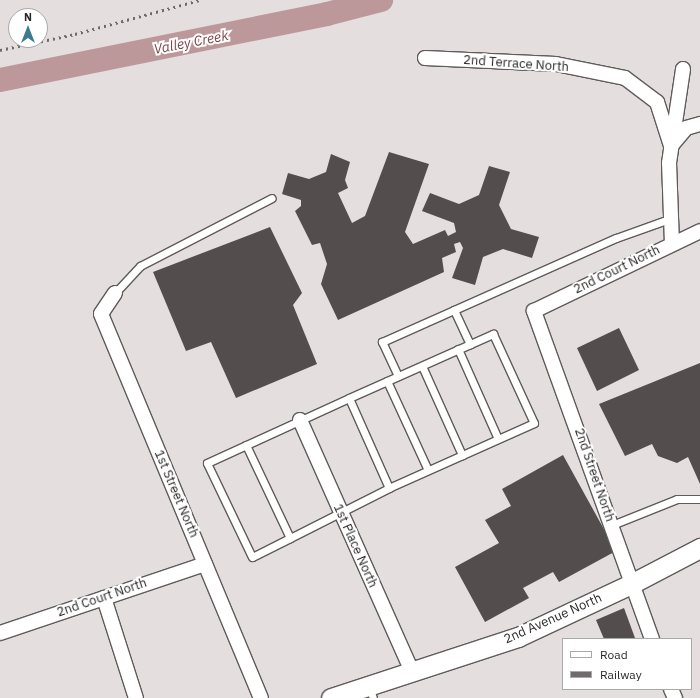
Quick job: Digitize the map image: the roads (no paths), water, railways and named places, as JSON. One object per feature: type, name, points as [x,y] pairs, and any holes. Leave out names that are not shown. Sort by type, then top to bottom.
[{"type":"street","name":"2nd Terrace North","points":[[425,58],[556,64],[624,78],[657,102],[671,146]]},
{"type":"street","points":[[672,244],[669,163],[683,69]]},
{"type":"street","points":[[671,146],[686,128],[700,124]]},
{"type":"street","name":"2nd Court North","points":[[534,310],[700,230]]},
{"type":"street","name":"1st Street North","points":[[115,293],[101,314],[261,698]]},
{"type":"street","name":"2nd Street North","points":[[534,310],[652,638]]},
{"type":"street","name":"1st Place North","points":[[300,420],[340,513],[412,672]]},
{"type":"street","name":"2nd Avenue North","points":[[331,698],[371,692],[412,672],[518,637],[632,584],[700,548]]},
{"type":"street","name":"2nd Court North","points":[[0,633],[205,564]]},
{"type":"street","points":[[104,598],[136,698]]},
{"type":"lane","points":[[115,293],[140,266],[272,198]]},
{"type":"lane","points":[[398,376],[382,342],[616,238],[672,218]]},
{"type":"lane","points":[[454,310],[470,344]]},
{"type":"lane","points":[[494,334],[534,423],[389,488],[252,557],[207,463],[458,350],[494,334]]},
{"type":"lane","points":[[458,350],[498,439]]},
{"type":"lane","points":[[422,366],[462,455]]},
{"type":"lane","points":[[387,381],[428,470]]},
{"type":"lane","points":[[349,398],[389,488]]},
{"type":"lane","points":[[246,445],[290,538]]},
{"type":"lane","points":[[612,525],[677,499],[700,499]]},
{"type":"waterway","name":"Valley Creek","points":[[0,80],[327,14],[381,0]]},
{"type":"railway","points":[[0,50],[75,34],[200,0]]}]
